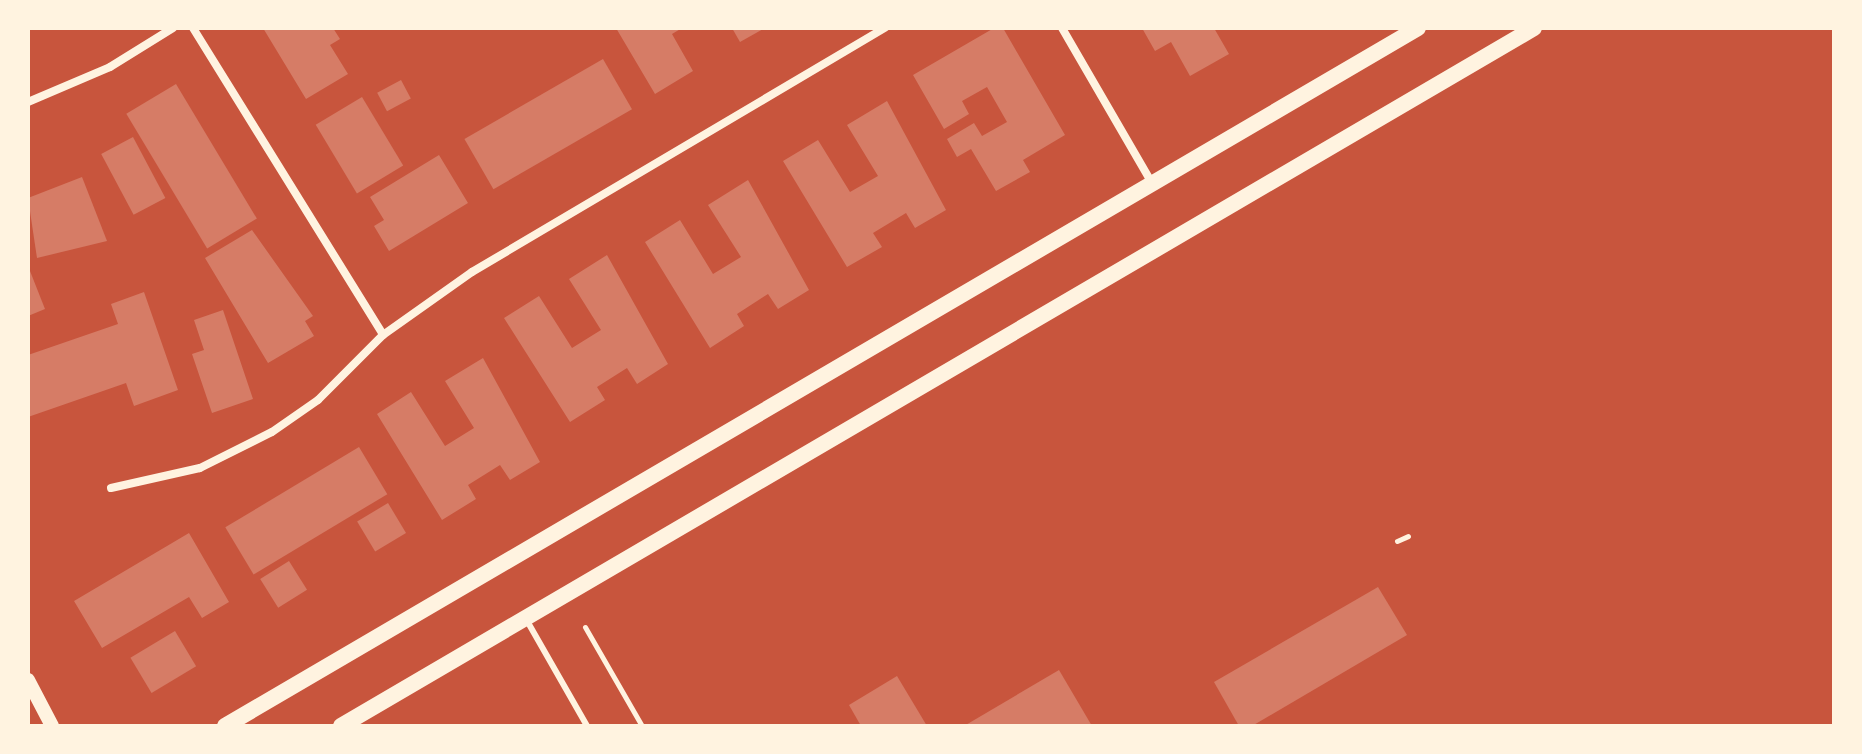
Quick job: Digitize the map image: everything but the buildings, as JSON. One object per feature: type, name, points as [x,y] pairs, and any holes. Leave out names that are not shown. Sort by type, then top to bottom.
[{"type":"main road","points":[[225,726],[1418,28]]},
{"type":"main road","points":[[341,726],[1534,28]]},
{"type":"street","points":[[28,102],[110,67],[173,28]]},
{"type":"street","points":[[193,28],[383,335]]},
{"type":"street","points":[[111,488],[200,468],[272,432],[318,400],[383,335],[472,272],[885,28]]},
{"type":"street","points":[[1062,28],[1153,184]]},
{"type":"street","points":[[28,680],[52,726]]},
{"type":"lane","points":[[526,619],[587,726]]},
{"type":"path","points":[[1397,541],[1408,536]]},
{"type":"path","points":[[585,627],[642,726]]}]
